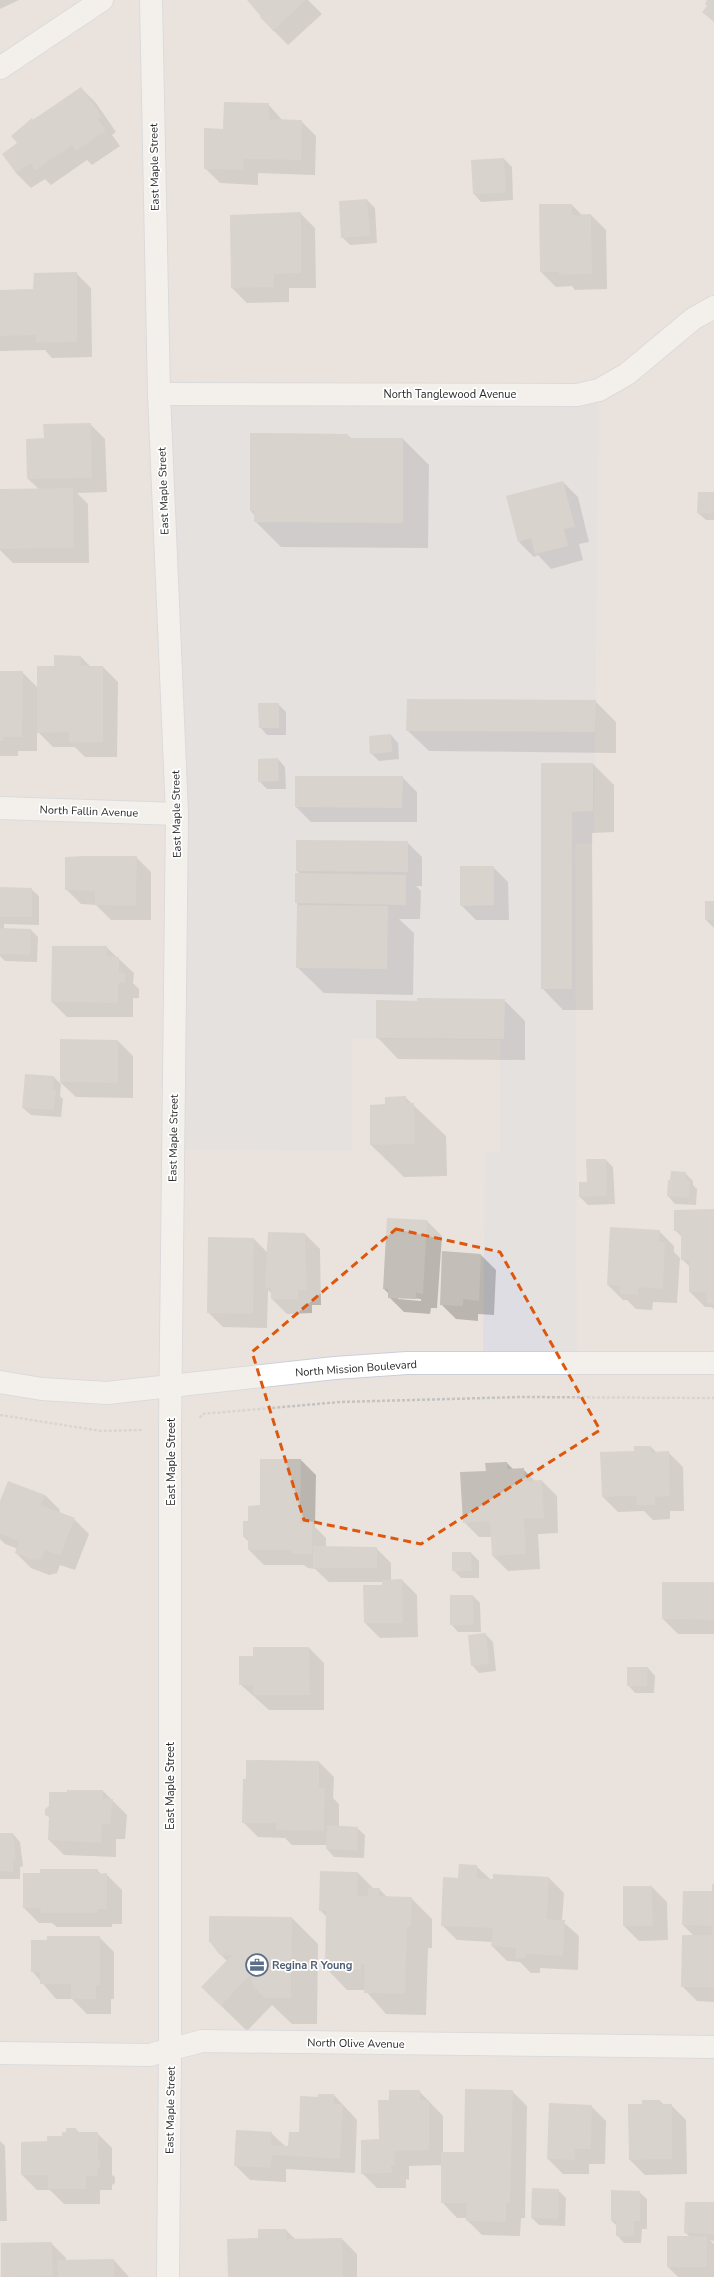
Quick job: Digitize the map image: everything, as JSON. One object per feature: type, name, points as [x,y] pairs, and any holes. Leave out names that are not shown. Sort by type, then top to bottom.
[{"type":"street","points":[[0,68],[102,0]]},
{"type":"street","name":"East Maple Street","points":[[151,0],[159,394],[177,814],[171,1384],[170,2050],[168,2277]]},
{"type":"street","name":"North Tanglewood Avenue","points":[[159,394],[577,394],[599,390],[627,374],[693,319],[714,307]]},
{"type":"street","name":"North Fallin Avenue","points":[[0,808],[177,814]]},
{"type":"street","name":"North Mission Boulevard","points":[[0,1382],[42,1389],[107,1393],[171,1384],[335,1368],[407,1363],[714,1363]]},
{"type":"street","name":"North Olive Avenue","points":[[0,2052],[149,2055],[202,2041],[714,2046]]},
{"type":"path","points":[[197,1425],[202,1414],[340,1402],[521,1397],[714,1398]]},
{"type":"path","points":[[0,1415],[101,1431],[135,1430]]},
{"type":"highlighted area","points":[[396,1229],[500,1252],[600,1430],[421,1544],[304,1520],[252,1352]]},
{"type":"shaded area","points":[[599,390],[594,844],[575,844],[577,1362],[483,1362],[485,1152],[500,1152],[500,1040],[352,1039],[352,1151],[173,1149],[159,394]]},
{"type":"building","points":[[247,0],[306,0],[273,31]]},
{"type":"building","points":[[707,0],[714,0],[714,22],[702,12],[707,6],[705,4]]},
{"type":"building","points":[[81,87],[102,117],[98,119],[106,131],[76,151],[72,145],[35,171],[31,163],[16,173],[2,154],[17,143],[11,136],[32,118],[33,120]]},
{"type":"building","points":[[224,102],[269,103],[269,119],[302,120],[301,160],[243,159],[244,170],[204,169],[204,128],[223,129]]},
{"type":"building","points":[[504,158],[506,193],[473,194],[471,160]]},
{"type":"building","points":[[367,199],[370,236],[341,238],[339,201]]},
{"type":"building","points":[[539,204],[572,204],[572,215],[591,214],[592,274],[559,275],[559,272],[540,272]]},
{"type":"building","points":[[301,212],[301,273],[274,274],[274,287],[231,288],[230,215]]},
{"type":"building","points":[[77,272],[77,342],[36,343],[36,335],[0,336],[0,290],[33,289],[34,273]]},
{"type":"building","points":[[91,423],[92,478],[27,479],[26,439],[44,438],[43,424]]},
{"type":"building","points":[[250,433],[348,434],[348,438],[403,438],[403,523],[254,522],[254,511],[250,511]]},
{"type":"building","points":[[563,481],[575,527],[564,529],[568,546],[535,554],[531,538],[518,542],[506,496]]},
{"type":"building","points":[[73,488],[74,548],[0,549],[0,489]]},
{"type":"building","points":[[698,492],[714,492],[714,513],[697,513]]},
{"type":"building","points":[[54,655],[81,656],[81,666],[103,666],[103,742],[69,743],[69,732],[37,733],[37,666],[54,666]]},
{"type":"building","points":[[0,671],[23,671],[22,737],[4,737],[3,741],[0,741]]},
{"type":"building","points":[[407,699],[596,700],[595,732],[406,731]]},
{"type":"building","points":[[258,703],[279,703],[279,728],[259,728]]},
{"type":"building","points":[[391,734],[392,752],[370,754],[369,736]]},
{"type":"building","points":[[278,758],[279,781],[258,782],[258,759]]},
{"type":"building","points":[[541,763],[593,763],[593,811],[572,812],[572,989],[541,989]]},
{"type":"building","points":[[295,776],[403,776],[402,808],[295,807]]},
{"type":"building","points":[[296,840],[408,841],[408,872],[296,871]]},
{"type":"building","points":[[137,856],[136,906],[95,905],[95,891],[65,890],[65,857]]},
{"type":"building","points":[[460,866],[494,866],[494,905],[460,906]]},
{"type":"building","points":[[295,873],[406,875],[406,905],[295,903]]},
{"type":"building","points":[[0,887],[32,888],[32,917],[0,917]]},
{"type":"building","points":[[705,901],[714,901],[714,920],[705,920]]},
{"type":"building","points":[[297,905],[388,906],[387,969],[296,968]]},
{"type":"building","points":[[0,928],[31,929],[30,955],[0,954]]},
{"type":"building","points":[[52,946],[107,946],[107,956],[119,957],[119,972],[125,973],[125,983],[118,983],[118,1003],[51,1002]]},
{"type":"building","points":[[417,998],[505,999],[504,1039],[376,1038],[376,1000],[417,1001]]},
{"type":"building","points":[[60,1039],[118,1040],[118,1083],[60,1082]]},
{"type":"building","points":[[25,1074],[54,1076],[53,1090],[56,1090],[54,1110],[22,1108]]},
{"type":"building","points":[[406,1096],[406,1103],[414,1103],[415,1144],[370,1145],[370,1105],[385,1104],[385,1097]]},
{"type":"building","points":[[586,1159],[606,1159],[607,1196],[579,1197],[579,1182],[587,1182]]},
{"type":"building","points":[[671,1171],[686,1172],[686,1180],[690,1181],[689,1198],[667,1196],[668,1180],[670,1180]]},
{"type":"building","points":[[714,1209],[714,1303],[707,1303],[706,1292],[689,1292],[689,1260],[681,1260],[681,1231],[674,1231],[674,1210]]},
{"type":"building","points":[[387,1218],[427,1220],[423,1294],[416,1293],[416,1299],[388,1298],[388,1289],[383,1289]]},
{"type":"building","points":[[610,1227],[660,1230],[659,1242],[665,1242],[663,1289],[638,1287],[638,1295],[620,1294],[620,1286],[607,1285]]},
{"type":"building","points":[[268,1232],[305,1233],[307,1290],[298,1290],[298,1299],[271,1299],[271,1288],[265,1288]]},
{"type":"building","points":[[208,1237],[254,1238],[253,1314],[207,1313]]},
{"type":"building","points":[[442,1251],[481,1254],[479,1301],[463,1299],[463,1306],[440,1305]]},
{"type":"building","points":[[634,1446],[651,1446],[651,1452],[669,1451],[670,1496],[655,1497],[655,1505],[637,1505],[636,1496],[602,1497],[600,1452],[634,1451]]},
{"type":"building","points":[[260,1459],[301,1459],[300,1523],[312,1522],[312,1554],[292,1554],[291,1550],[248,1550],[248,1537],[243,1537],[243,1521],[248,1521],[248,1506],[260,1505]]},
{"type":"building","points":[[507,1462],[507,1469],[524,1468],[524,1481],[542,1480],[544,1518],[524,1519],[526,1554],[492,1556],[490,1521],[463,1523],[460,1472],[486,1471],[485,1463]]},
{"type":"building","points":[[8,1481],[45,1495],[41,1505],[75,1518],[60,1556],[45,1550],[42,1559],[33,1560],[15,1553],[19,1541],[0,1534],[0,1501]]},
{"type":"building","points":[[313,1546],[377,1547],[377,1568],[313,1568]]},
{"type":"building","points":[[452,1552],[471,1552],[472,1571],[452,1571]]},
{"type":"building","points":[[402,1579],[403,1623],[364,1623],[363,1585],[382,1585],[382,1580]]},
{"type":"building","points":[[662,1582],[714,1582],[714,1620],[662,1619]]},
{"type":"building","points":[[450,1595],[473,1595],[474,1625],[450,1625]]},
{"type":"building","points":[[486,1633],[489,1664],[471,1666],[468,1635]]},
{"type":"building","points":[[253,1647],[309,1647],[310,1695],[253,1695],[253,1685],[239,1685],[239,1656],[253,1656]]},
{"type":"building","points":[[627,1667],[648,1667],[647,1686],[627,1686]]},
{"type":"building","points":[[246,1760],[319,1761],[319,1788],[325,1788],[324,1831],[276,1830],[276,1823],[242,1823],[243,1779],[246,1779]]},
{"type":"building","points":[[67,1790],[103,1790],[103,1799],[113,1799],[110,1825],[102,1824],[101,1843],[48,1840],[49,1817],[45,1815],[45,1809],[49,1806],[49,1792],[67,1792]]},
{"type":"building","points":[[327,1825],[358,1827],[357,1851],[326,1849]]},
{"type":"building","points":[[0,1833],[13,1833],[16,1859],[13,1859],[13,1872],[0,1871]]},
{"type":"building","points":[[459,1864],[477,1865],[477,1878],[493,1879],[493,1874],[549,1877],[547,1919],[565,1920],[563,1956],[526,1954],[525,1958],[515,1958],[516,1948],[491,1946],[493,1928],[441,1926],[443,1877],[458,1878]]},
{"type":"building","points":[[40,1869],[98,1869],[98,1874],[107,1873],[107,1909],[97,1909],[97,1913],[41,1913],[40,1908],[23,1908],[23,1873],[40,1873]]},
{"type":"building","points":[[320,1871],[358,1872],[357,1896],[368,1896],[368,1888],[380,1888],[379,1896],[412,1897],[411,1927],[407,1927],[405,1994],[364,1993],[365,1965],[361,1964],[361,1970],[325,1969],[326,1911],[319,1911]]},
{"type":"building","points":[[712,1884],[714,1884],[714,1987],[681,1987],[682,1935],[712,1935],[712,1926],[682,1925],[683,1891],[712,1891]]},
{"type":"building","points":[[623,1886],[652,1886],[653,1926],[623,1926]]},
{"type":"building","name":"Regina R Young","points":[[209,1916],[292,1917],[291,1998],[265,1998],[253,1987],[250,1975],[221,2006],[201,1987],[232,1955],[220,1955],[209,1941]]},
{"type":"building","points":[[47,1936],[100,1936],[100,1985],[96,1985],[96,1999],[71,1999],[71,1984],[40,1984],[40,1972],[31,1972],[31,1940],[47,1940]]},
{"type":"building","points":[[465,2089],[513,2090],[510,2203],[506,2203],[506,2222],[466,2221],[467,2203],[441,2203],[441,2152],[464,2152]]},
{"type":"building","points":[[389,2090],[420,2090],[420,2100],[429,2100],[429,2150],[394,2151],[395,2165],[391,2165],[392,2173],[361,2174],[361,2140],[379,2139],[378,2100],[389,2100]]},
{"type":"building","points":[[318,2094],[334,2094],[334,2104],[343,2104],[340,2159],[272,2155],[271,2168],[234,2166],[236,2130],[272,2132],[271,2145],[288,2146],[289,2132],[299,2132],[300,2096],[318,2097]]},
{"type":"building","points":[[642,2100],[660,2100],[660,2104],[672,2104],[672,2159],[629,2160],[628,2104],[642,2104]]},
{"type":"building","points":[[549,2103],[592,2105],[591,2149],[575,2149],[575,2160],[547,2159]]},
{"type":"building","points":[[66,2128],[76,2128],[76,2132],[98,2132],[98,2159],[101,2161],[100,2168],[97,2170],[97,2176],[86,2176],[86,2189],[48,2189],[48,2175],[21,2175],[21,2142],[47,2141],[47,2136],[62,2136],[62,2132],[66,2132]]},
{"type":"building","points":[[532,2188],[559,2189],[558,2219],[531,2218]]},
{"type":"building","points":[[611,2190],[640,2191],[640,2221],[634,2221],[634,2236],[616,2236],[616,2221],[611,2221]]},
{"type":"building","points":[[685,2202],[714,2202],[714,2234],[684,2233]]},
{"type":"building","points":[[258,2229],[286,2229],[286,2239],[342,2238],[343,2277],[228,2277],[227,2239],[258,2238]]},
{"type":"building","points":[[667,2236],[707,2236],[707,2267],[667,2267]]},
{"type":"building","points":[[52,2242],[53,2276],[1,2277],[1,2243]]},
{"type":"building","points":[[114,2259],[114,2277],[58,2277],[57,2260]]},
{"type":"place","name":"Regina R Young","points":[[257,1965]]}]
